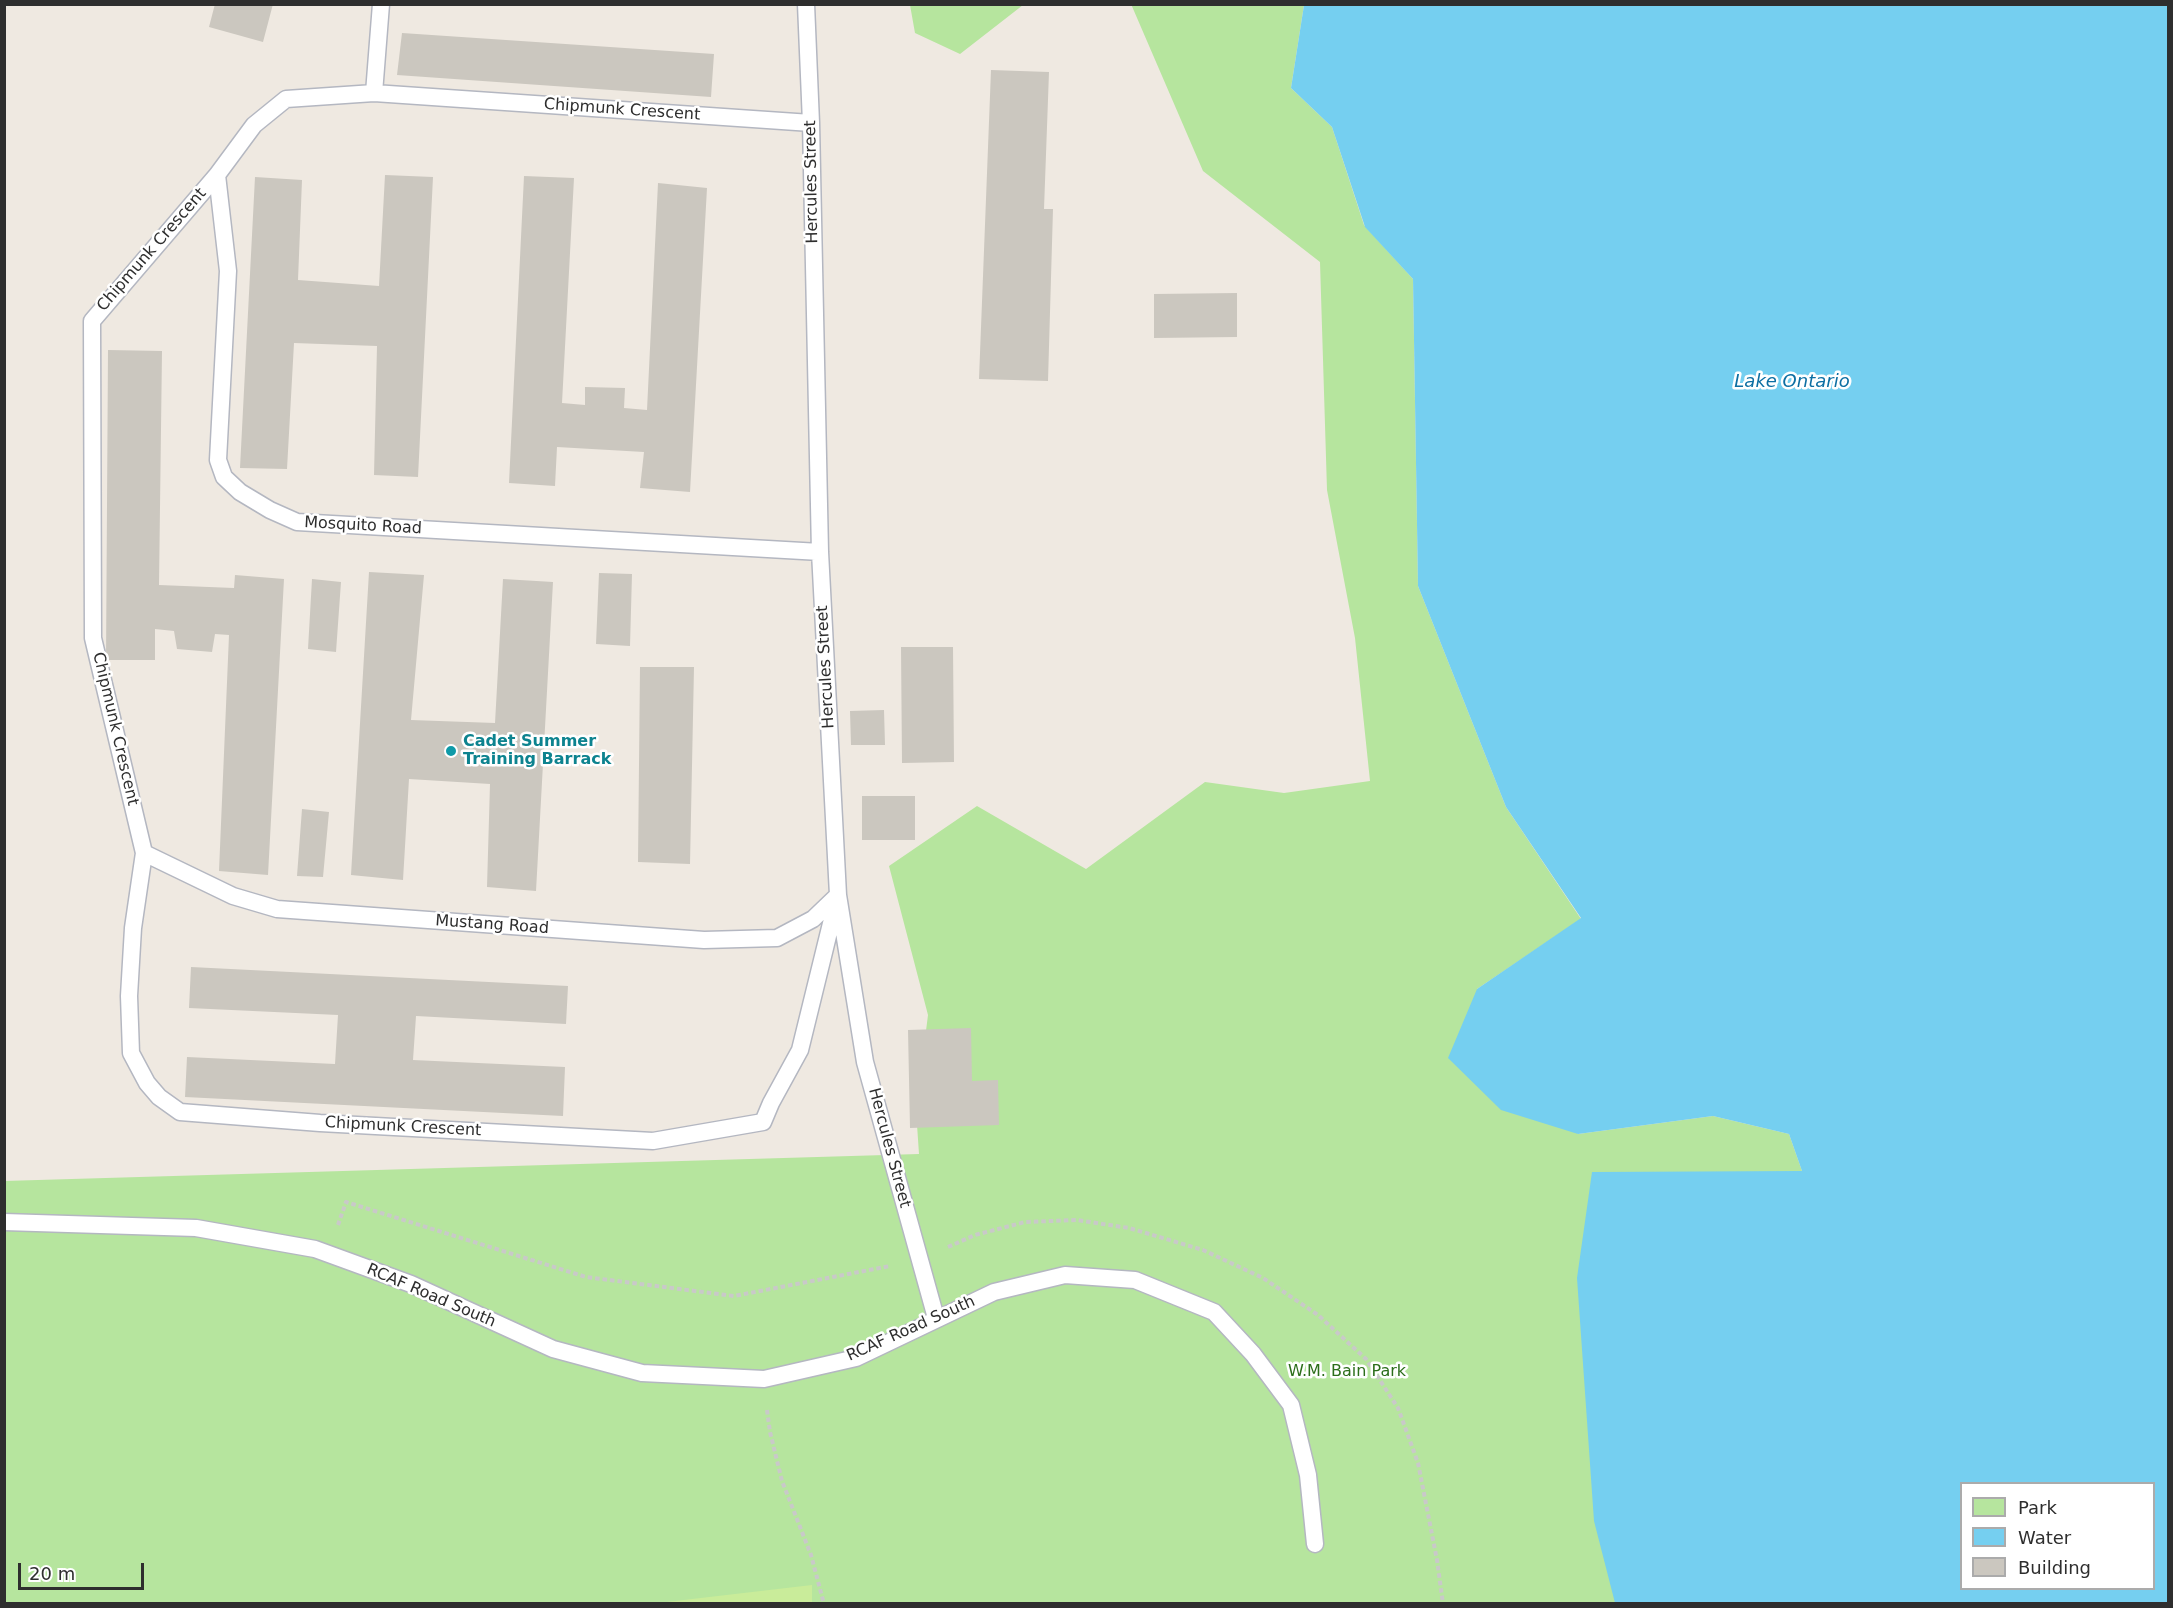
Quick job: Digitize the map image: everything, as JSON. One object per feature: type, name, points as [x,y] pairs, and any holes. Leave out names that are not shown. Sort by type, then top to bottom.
[{"type":"lane","points":[[374,93],[381,4]]},
{"type":"lane","name":"Hercules Street","points":[[806,4],[811,123],[820,552],[838,895],[866,1062],[936,1318]]},
{"type":"lane","name":"Chipmunk Crescent","points":[[811,123],[374,93],[286,99],[254,125],[217,175],[92,321],[93,638],[144,853],[133,928],[129,996],[131,1053],[147,1083],[159,1097],[180,1112],[653,1141],[763,1122],[800,1050],[838,895]]},
{"type":"lane","name":"Mosquito Road","points":[[217,175],[228,271],[218,460],[225,477],[240,492],[270,510],[297,522],[820,552]]},
{"type":"lane","name":"Mustang Road","points":[[144,853],[233,896],[277,909],[704,940],[777,938],[813,919],[838,895]]},
{"type":"lane","name":"RCAF Road South","points":[[4,1222],[196,1227],[315,1249],[411,1284],[553,1348],[642,1373],[764,1379],[856,1358],[994,1292],[1065,1275],[1135,1280],[1214,1312],[1254,1354],[1291,1405],[1308,1475],[1315,1544]]},
{"type":"path","points":[[328,1254],[346,1202],[586,1277],[734,1296],[920,1260],[975,1235],[1026,1222],[1077,1220],[1129,1228],[1203,1250],[1263,1278],[1318,1315],[1366,1359],[1398,1408],[1418,1463],[1443,1604]]},
{"type":"path","points":[[764,1379],[770,1432],[782,1481],[811,1556],[824,1604]]},
{"type":"green space","points":[[910,4],[1023,5],[960,54],[915,33]]},
{"type":"green space","name":"W.M. Bain Park","points":[[1131,4],[1304,5],[1291,88],[1332,127],[1364,225],[1413,279],[1418,586],[1506,807],[1581,919],[1477,989],[1578,1134],[1713,1116],[1789,1134],[1802,1171],[1622,1604],[5,1603],[4,1181],[919,1154],[916,1110],[928,1015],[889,866],[977,806],[1086,869],[1205,782],[1284,793],[1370,781],[1355,638],[1327,490],[1320,262],[1203,171]]},
{"type":"green space","points":[[812,1585],[812,1603],[658,1603]]},
{"type":"water","name":"Lake Ontario","points":[[1304,5],[2168,5],[2168,1603],[1615,1603],[1594,1521],[1577,1278],[1592,1172],[1802,1171],[1789,1134],[1713,1116],[1578,1134],[1501,1110],[1448,1058],[1477,989],[1581,918],[1506,807],[1418,586],[1413,279],[1365,227],[1332,127],[1291,88]]},
{"type":"building","points":[[215,4],[273,4],[263,42],[209,27]]},
{"type":"building","points":[[402,33],[714,54],[711,97],[397,75]]},
{"type":"building","points":[[991,70],[1049,72],[1044,209],[1053,209],[1048,381],[979,379]]},
{"type":"building","points":[[385,175],[433,177],[418,477],[374,475],[377,346],[294,343],[287,469],[240,468],[255,177],[302,180],[298,280],[379,286]]},
{"type":"building","points":[[524,176],[574,178],[562,403],[585,405],[585,387],[625,388],[624,408],[647,410],[658,183],[707,188],[690,492],[640,488],[644,452],[557,447],[555,486],[509,483]]},
{"type":"building","points":[[1237,293],[1237,337],[1154,338],[1154,294]]},
{"type":"building","points":[[108,350],[162,351],[159,585],[234,588],[235,575],[284,579],[268,875],[219,871],[229,635],[215,634],[212,652],[177,649],[174,631],[155,629],[155,660],[106,660]]},
{"type":"building","name":"Cadet Summer Training Barrack","points":[[369,572],[424,575],[411,720],[495,723],[503,579],[553,582],[536,891],[487,887],[490,784],[409,779],[403,880],[351,875]]},
{"type":"building","points":[[599,573],[632,574],[630,646],[596,644]]},
{"type":"building","points":[[312,579],[341,582],[336,652],[308,649]]},
{"type":"building","points":[[901,647],[953,647],[954,762],[902,763]]},
{"type":"building","points":[[640,667],[694,667],[690,864],[638,862]]},
{"type":"building","points":[[884,710],[885,745],[851,745],[850,711]]},
{"type":"building","points":[[862,796],[915,796],[915,840],[862,840]]},
{"type":"building","points":[[302,809],[329,812],[323,877],[297,876]]},
{"type":"building","points":[[191,967],[568,986],[566,1024],[416,1016],[413,1060],[565,1067],[563,1116],[185,1097],[187,1057],[335,1064],[338,1015],[189,1008]]},
{"type":"building","points":[[971,1028],[972,1081],[998,1080],[999,1125],[910,1128],[908,1030]]},
{"type":"place","name":"Cadet Summer Training Barrack","points":[[451,751]]}]
